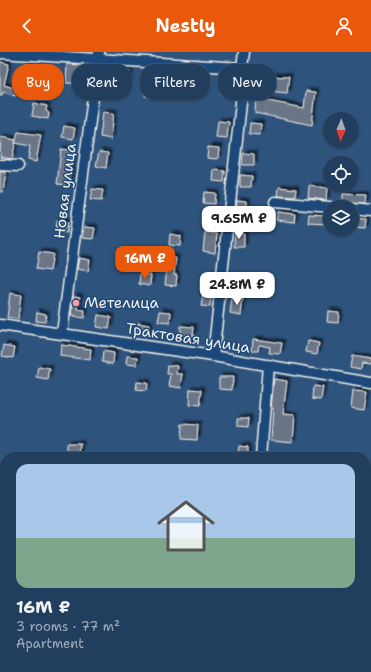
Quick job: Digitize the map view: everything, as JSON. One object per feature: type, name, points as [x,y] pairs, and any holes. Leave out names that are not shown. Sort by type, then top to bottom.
[{"type":"street","points":[[242,64],[244,52]]},
{"type":"street","points":[[0,54],[98,55],[218,66]]},
{"type":"street","name":"Новая улица","points":[[62,334],[98,55]]},
{"type":"street","points":[[213,356],[241,100]]},
{"type":"street","points":[[0,165],[18,166]]},
{"type":"street","points":[[275,202],[323,206]]},
{"type":"street","points":[[359,210],[371,211]]},
{"type":"street","name":"Трактовая улица","points":[[0,325],[213,356],[371,383]]},
{"type":"street","points":[[261,452],[268,365]]},
{"type":"building","points":[[0,62],[9,64],[4,85],[12,87],[12,95],[3,92],[2,95],[0,95]]},
{"type":"building","points":[[67,64],[72,64],[72,83],[66,83]]},
{"type":"building","points":[[276,76],[289,77],[287,93],[276,92]]},
{"type":"building","points":[[306,91],[316,92],[312,125],[255,113],[256,100],[268,100],[304,108]]},
{"type":"building","points":[[34,103],[47,106],[46,111],[49,113],[48,119],[32,116]]},
{"type":"building","points":[[103,112],[114,113],[111,139],[100,137]]},
{"type":"building","points":[[218,121],[229,122],[227,138],[216,137]]},
{"type":"building","points":[[250,123],[261,124],[260,135],[249,134]]},
{"type":"building","points":[[64,126],[75,128],[73,139],[62,137]]},
{"type":"building","points":[[18,132],[41,135],[36,162],[28,160],[30,146],[15,143]]},
{"type":"building","points":[[1,137],[16,140],[12,159],[0,157]]},
{"type":"building","points":[[208,147],[219,148],[218,159],[207,158]]},
{"type":"building","points":[[61,149],[72,150],[69,185],[57,184]]},
{"type":"building","points":[[99,152],[108,153],[106,168],[96,166]]},
{"type":"building","points":[[243,153],[254,154],[254,165],[242,165]]},
{"type":"building","points":[[214,170],[225,171],[224,182],[213,181]]},
{"type":"building","points":[[0,172],[6,172],[3,192],[0,192]]},
{"type":"building","points":[[240,175],[252,176],[251,187],[240,187]]},
{"type":"building","points":[[309,186],[323,188],[323,192],[327,192],[326,200],[308,198]]},
{"type":"building","points":[[279,187],[296,189],[295,197],[278,196]]},
{"type":"building","points":[[92,189],[103,190],[101,201],[90,200]]},
{"type":"building","points":[[204,192],[215,193],[214,204],[203,203]]},
{"type":"building","points":[[343,194],[366,195],[365,204],[359,204],[359,200],[343,200]]},
{"type":"building","points":[[237,200],[247,201],[247,212],[236,211]]},
{"type":"building","points":[[278,212],[295,214],[294,222],[276,220]]},
{"type":"building","points":[[309,215],[323,216],[323,224],[308,223]]},
{"type":"building","points":[[359,218],[366,219],[365,228],[359,228]]},
{"type":"building","points":[[57,220],[68,222],[67,233],[56,231]]},
{"type":"building","points":[[84,227],[95,228],[93,239],[82,238]]},
{"type":"building","points":[[205,232],[217,234],[215,253],[203,251]]},
{"type":"building","points":[[235,233],[244,234],[244,247],[234,247]]},
{"type":"building","points":[[170,234],[181,236],[180,246],[169,245]]},
{"type":"building","points":[[39,252],[53,254],[50,271],[36,269]]},
{"type":"building","points":[[165,256],[176,258],[174,275],[177,275],[176,286],[165,285],[167,268],[164,267]]},
{"type":"building","points":[[79,258],[90,260],[88,271],[77,269]]},
{"type":"building","points":[[140,274],[151,275],[150,286],[139,284]]},
{"type":"building","points":[[10,293],[21,295],[18,319],[7,318]]},
{"type":"building","points":[[203,295],[211,296],[210,307],[201,306]]},
{"type":"building","name":"Метелица","points":[[74,296],[80,297],[78,310],[85,311],[84,318],[71,316]]},
{"type":"building","points":[[232,298],[243,299],[241,315],[230,313]]},
{"type":"building","points":[[160,311],[171,312],[170,323],[158,322]]},
{"type":"building","points":[[328,311],[339,312],[338,323],[327,322]]},
{"type":"building","points":[[37,312],[46,314],[45,322],[36,321]]},
{"type":"building","points":[[98,315],[111,317],[109,329],[96,327]]},
{"type":"building","points":[[138,323],[149,325],[147,336],[136,334]]},
{"type":"building","points":[[180,326],[194,327],[193,336],[180,335]]},
{"type":"building","points":[[253,339],[282,343],[280,354],[269,353],[270,347],[259,345],[258,351],[252,351]]},
{"type":"building","points":[[308,341],[319,343],[317,354],[306,352]]},
{"type":"building","points":[[4,345],[15,347],[13,358],[2,356]]},
{"type":"building","points":[[61,345],[91,349],[90,360],[60,356]]},
{"type":"building","points":[[103,351],[114,353],[113,364],[102,362]]},
{"type":"building","points":[[127,356],[138,357],[137,365],[126,364]]},
{"type":"building","points":[[352,356],[371,359],[371,364],[362,363],[361,369],[350,367]]},
{"type":"building","points":[[168,365],[178,366],[177,374],[183,374],[181,388],[169,386],[171,374],[167,374]]},
{"type":"building","points":[[39,367],[50,369],[48,380],[37,378]]},
{"type":"building","points":[[219,377],[233,377],[232,390],[219,389]]},
{"type":"building","points":[[274,379],[287,381],[283,414],[295,415],[293,442],[271,440],[273,408],[271,408]]},
{"type":"building","points":[[137,382],[147,383],[146,391],[136,390]]},
{"type":"building","points":[[313,386],[323,387],[321,400],[312,399]]},
{"type":"building","points":[[190,389],[202,390],[200,406],[189,405]]},
{"type":"building","points":[[353,391],[367,392],[364,410],[351,408]]},
{"type":"building","points":[[238,418],[249,418],[248,427],[238,426]]},
{"type":"building","points":[[182,424],[198,425],[197,440],[181,439]]},
{"type":"building","points":[[67,444],[81,444],[80,452],[67,452]]},
{"type":"building","points":[[239,446],[248,447],[248,452],[238,452]]},
{"type":"place","name":"Метелица","points":[[76,303]]}]
